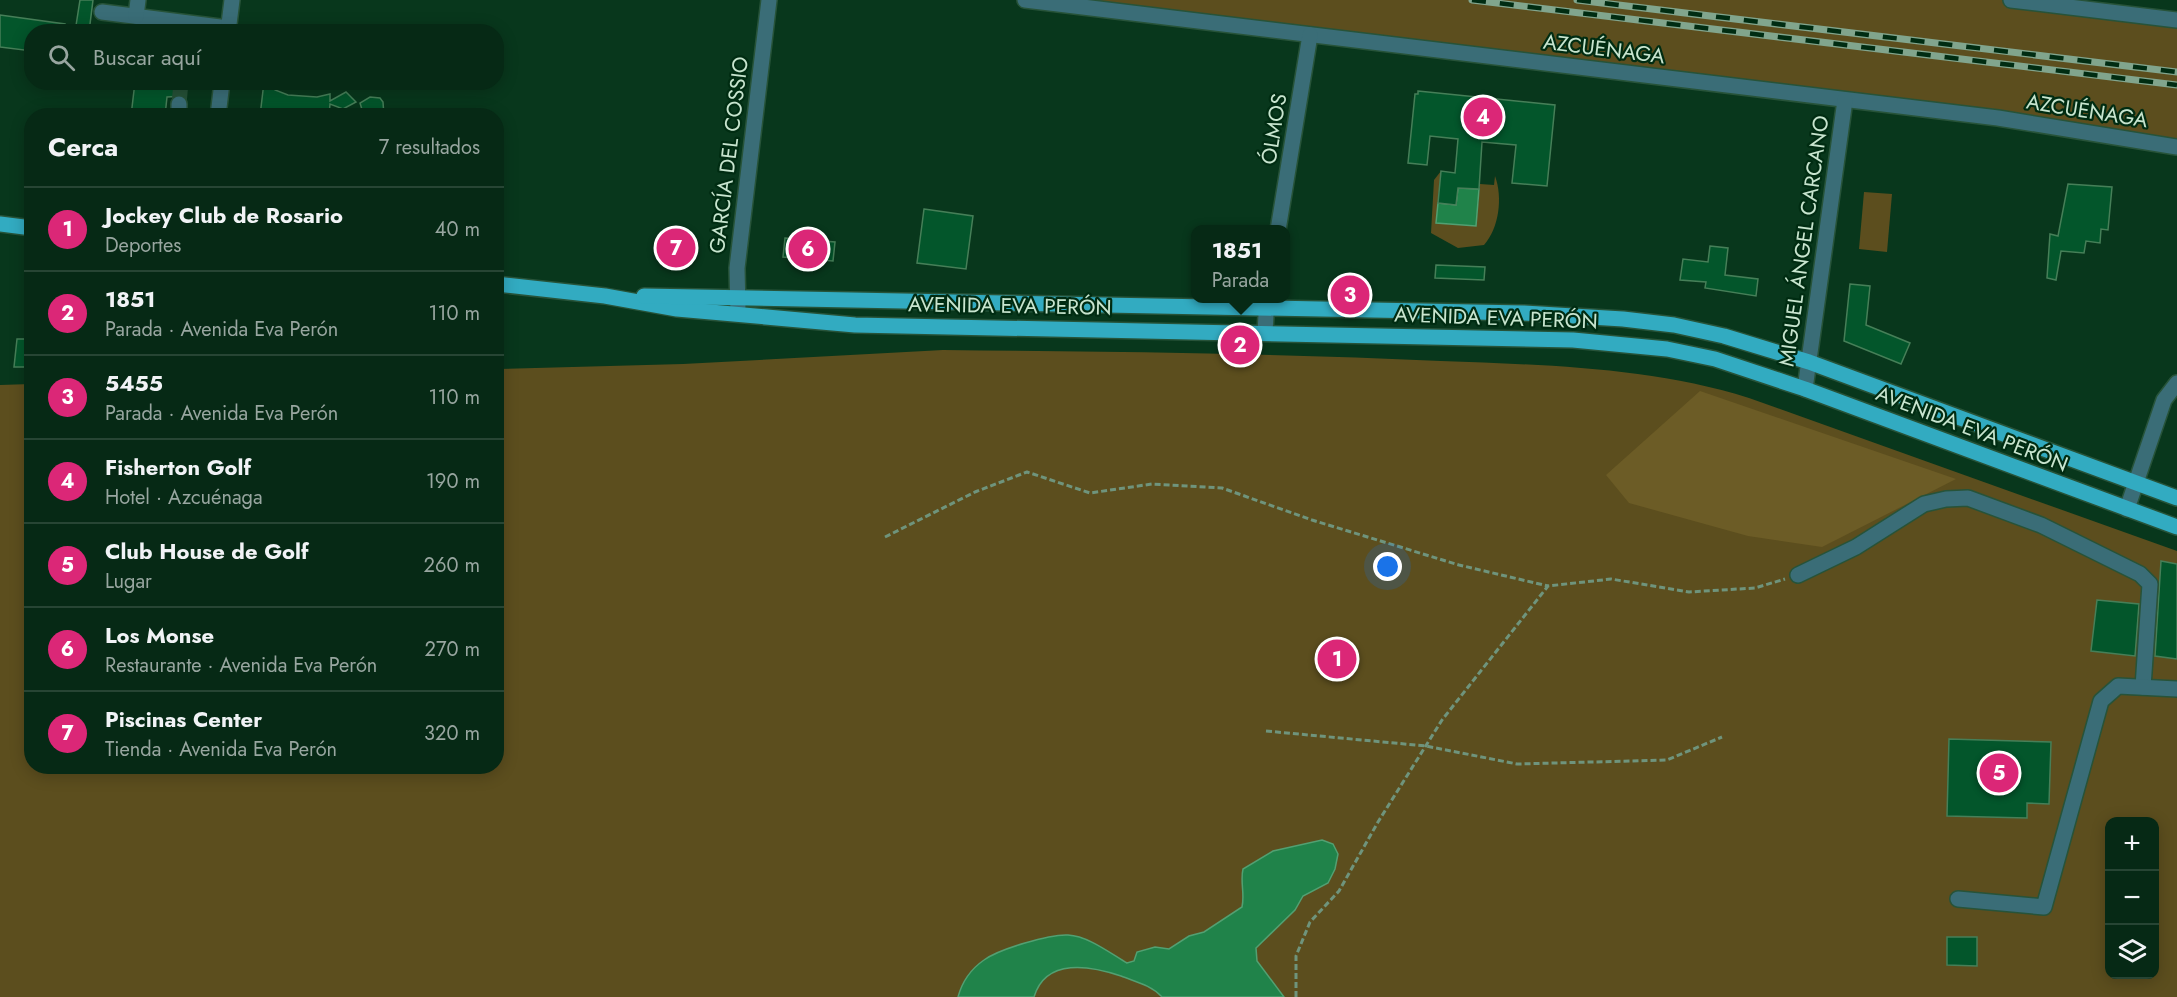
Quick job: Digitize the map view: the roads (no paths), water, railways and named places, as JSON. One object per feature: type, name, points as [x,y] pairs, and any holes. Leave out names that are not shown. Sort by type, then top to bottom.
[{"type":"main road","points":[[0,224],[24,227]]},
{"type":"main road","name":"AVENIDA EVA PERÓN","points":[[504,285],[605,296],[677,309],[738,316],[855,324],[1265,332],[1621,343],[1715,359],[1805,389],[2177,527]]},
{"type":"main road","name":"AVENIDA EVA PERÓN","points":[[605,296],[1191,302]]},
{"type":"main road","name":"AVENIDA EVA PERÓN","points":[[1267,303],[1623,319],[1674,325],[1724,336],[1809,362],[2177,498]]},
{"type":"street","points":[[136,16],[138,0]]},
{"type":"street","points":[[229,24],[232,0]]},
{"type":"street","name":"GARCÍA DEL COSSIO","points":[[738,316],[737,268],[769,0]]},
{"type":"street","name":"AZCUÉNAGA","points":[[1025,0],[1998,118],[2177,147]]},
{"type":"street","points":[[2011,0],[2177,20]]},
{"type":"street","points":[[102,12],[173,24]]},
{"type":"street","name":"ÓLMOS","points":[[1279,225],[1310,34]]},
{"type":"street","points":[[219,108],[221,90]]},
{"type":"street","name":"MIGUEL ÁNGEL CARCANO","points":[[1805,389],[1845,100]]},
{"type":"street","points":[[1265,332],[1267,303]]},
{"type":"street","points":[[2127,509],[2164,400],[2177,383]]},
{"type":"street","points":[[1798,575],[1856,547],[1924,504],[1946,499],[1968,498],[2041,525],[2140,574],[2150,584],[2143,687]]},
{"type":"street","points":[[1958,899],[2043,907],[2101,701],[2118,686],[2177,689]]},
{"type":"tunnel","points":[[179,104],[180,90]]},
{"type":"railway","points":[[1472,0],[2177,85]]},
{"type":"railway","points":[[1577,0],[2177,72]]},
{"type":"place","name":"Fisherton Golf","points":[[1483,117]]},
{"type":"place","name":"Piscinas Center","points":[[676,248]]},
{"type":"place","name":"Los Monse","points":[[808,249]]},
{"type":"place","name":"5455","points":[[1350,295]]},
{"type":"place","name":"1851","points":[[1240,345]]},
{"type":"place","name":"Jockey Club de Rosario","points":[[1337,659]]},
{"type":"place","name":"Club House de Golf","points":[[1999,773]]}]
